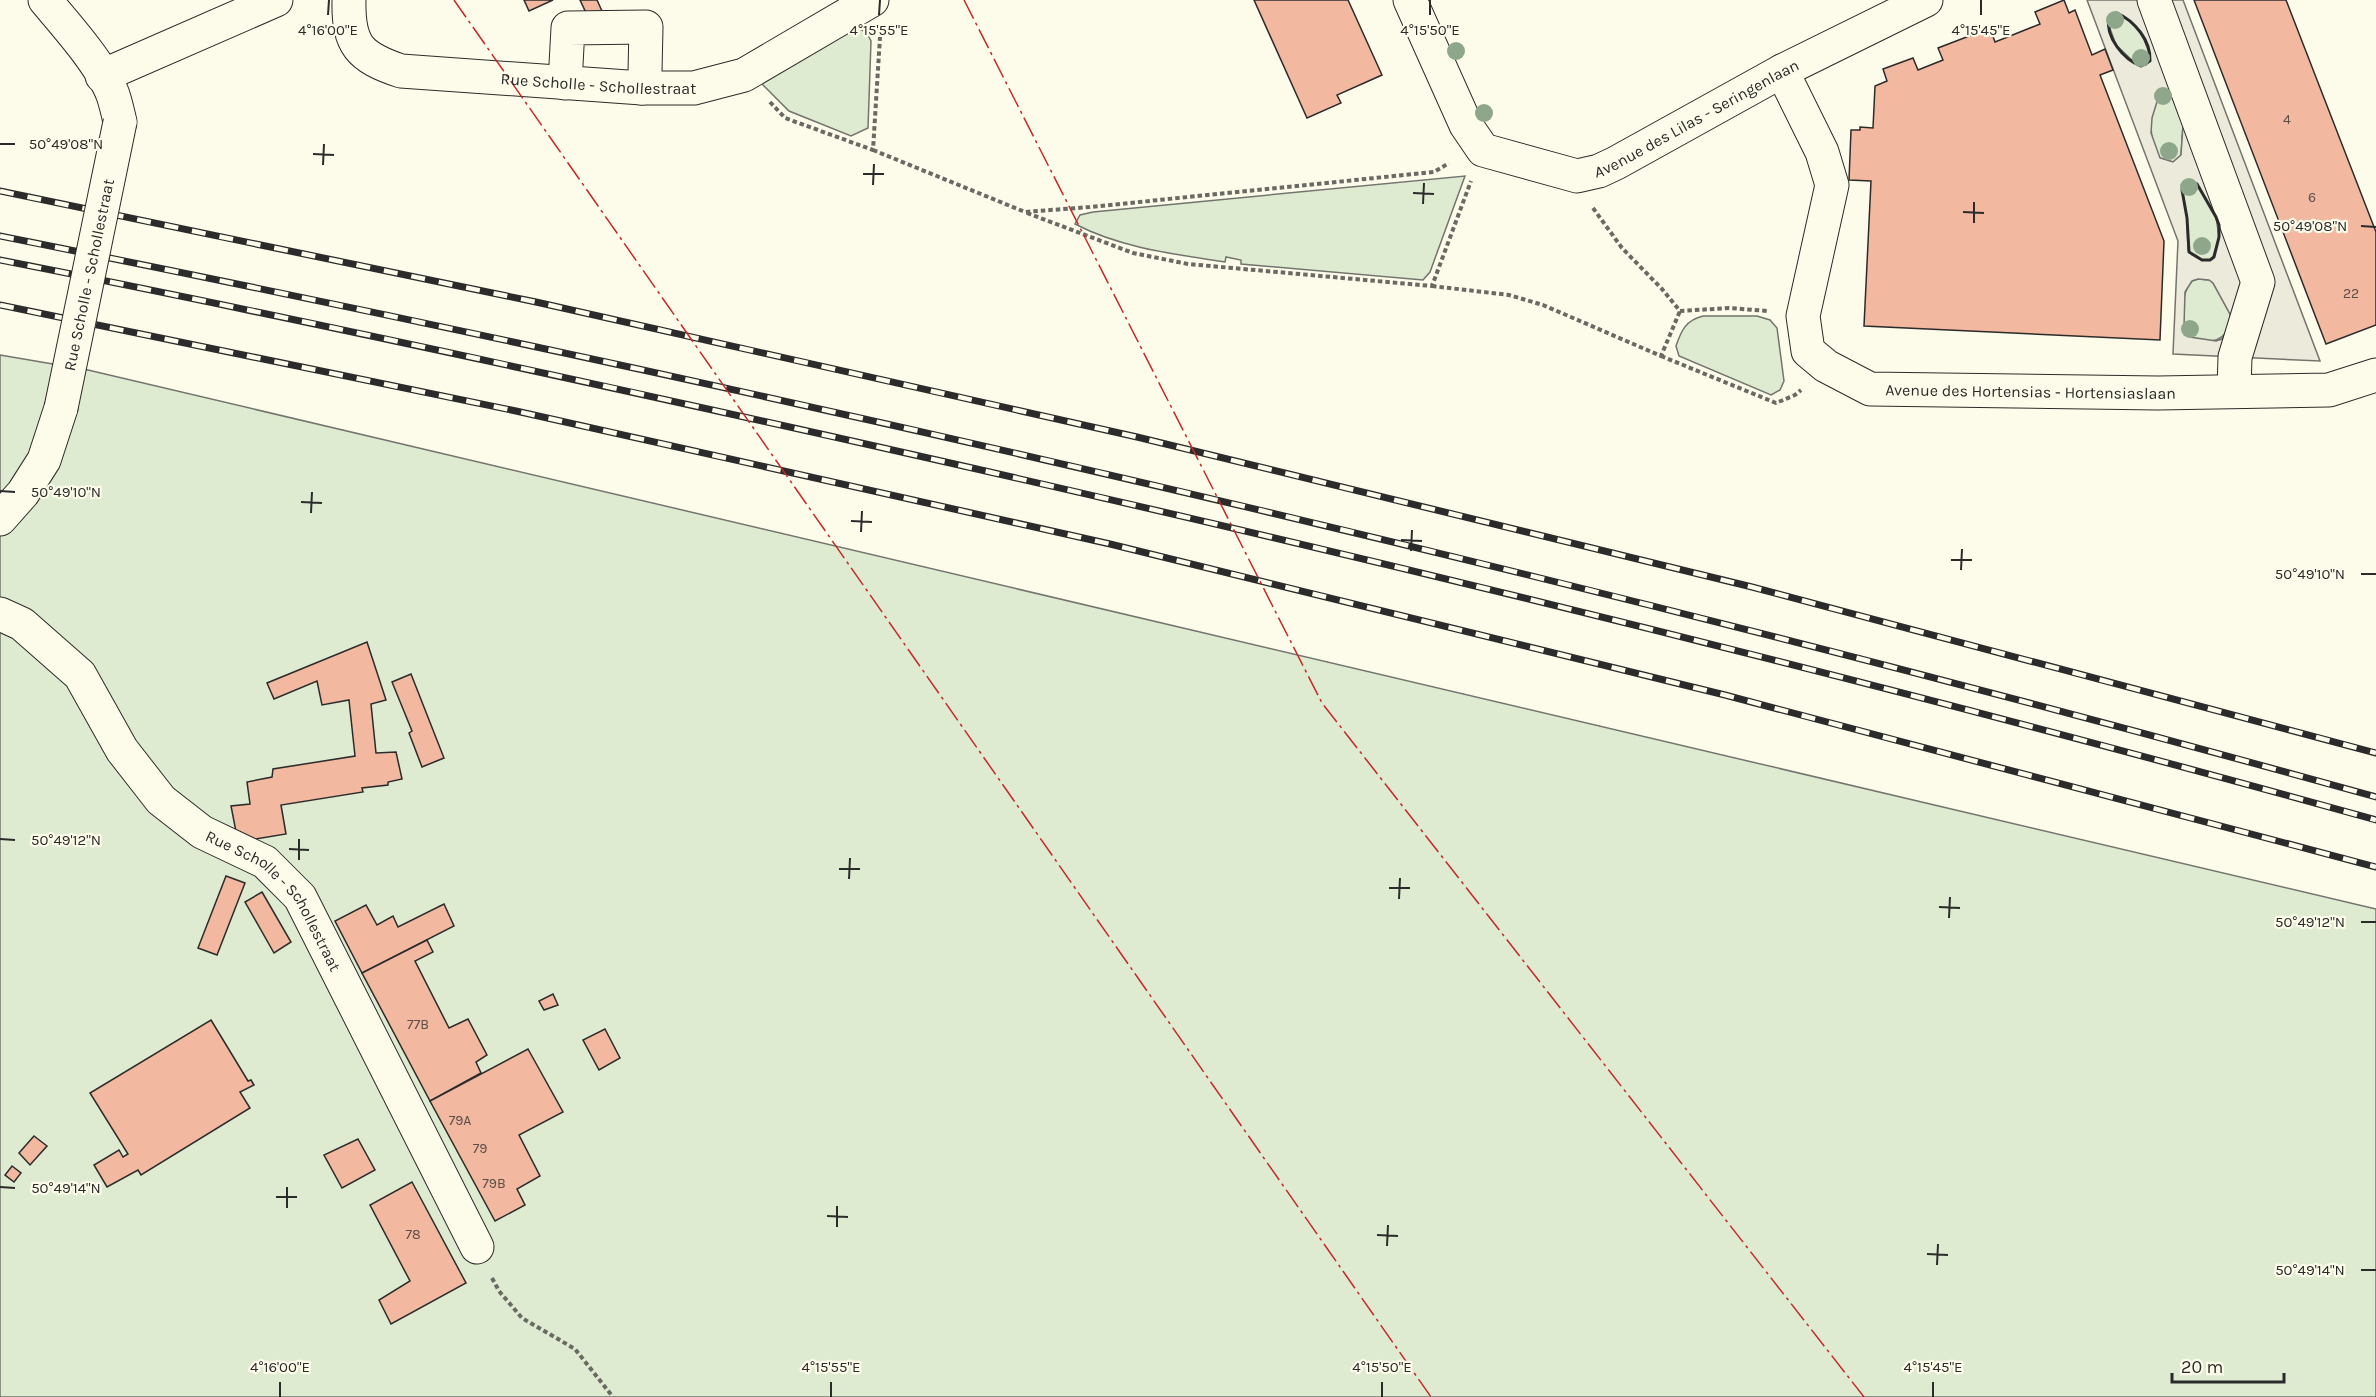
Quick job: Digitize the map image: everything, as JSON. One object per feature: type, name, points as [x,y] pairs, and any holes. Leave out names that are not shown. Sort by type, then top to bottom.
[{"type":"street","name":"Rue Scholle - Schollestraat","points":[[0,519],[23,493],[44,460],[61,408],[120,122],[112,93],[102,76],[84,48],[45,0]]},
{"type":"street","points":[[102,76],[276,0]]},
{"type":"street","name":"Rue Scholle - Schollestraat","points":[[349,0],[348,26],[359,48],[376,63],[401,71],[642,88],[694,88],[744,75],[876,15]]},
{"type":"street","name":"Avenue des Lilas - Seringenlaan","points":[[1410,0],[1466,125],[1483,150],[1577,176],[1599,171],[1616,163],[1782,71],[1926,0]]},
{"type":"street","points":[[2154,0],[2258,282],[2235,357],[2234,390]]},
{"type":"street","points":[[565,83],[568,28],[646,27],[645,72],[642,88]]},
{"type":"street","name":"Avenue des Hortensias - Hortensiaslaan","points":[[1782,71],[1822,152],[1832,185],[1803,316],[1808,351],[1826,366],[1870,389],[2158,393],[2330,390],[2376,375]]},
{"type":"street","name":"Rue Scholle - Schollestraat","points":[[0,614],[22,624],[80,675],[122,750],[161,800],[202,832],[265,862],[300,897],[477,1247]]},
{"type":"path","points":[[873,150],[876,15]]},
{"type":"path","points":[[744,75],[785,118],[873,150],[1133,253],[1188,264],[1509,295],[1599,328],[1776,403],[1795,395],[1826,366]]},
{"type":"path","points":[[1025,212],[1434,172],[1450,162]]},
{"type":"path","points":[[1577,176],[1585,196],[1622,249],[1662,289],[1680,311]]},
{"type":"path","points":[[1432,286],[1472,180]]},
{"type":"path","points":[[1680,311],[1729,308],[1803,316]]},
{"type":"path","points":[[1661,356],[1680,311]]},
{"type":"path","points":[[477,1247],[499,1291],[522,1318],[575,1349],[613,1397]]},
{"type":"green space","points":[[2117,13],[2141,32],[2148,46],[2150,61],[2141,66],[2128,59],[2117,47],[2110,33],[2109,18]]},
{"type":"green space","points":[[849,28],[863,30],[871,41],[868,128],[851,136],[789,111],[761,83]]},
{"type":"green space","points":[[2160,92],[2171,94],[2183,125],[2181,155],[2173,162],[2160,158],[2153,142],[2151,125],[2153,108]]},
{"type":"green space","points":[[1465,176],[1430,272],[1423,280],[1241,264],[1241,260],[1226,257],[1225,262],[1187,256],[1111,239],[1075,224],[1080,215],[1093,212]]},
{"type":"green space","points":[[2187,182],[2197,184],[2219,225],[2219,237],[2214,257],[2210,260],[2202,260],[2189,252],[2187,218],[2182,190]]},
{"type":"green space","points":[[2210,280],[2213,283],[2231,316],[2225,333],[2217,340],[2201,340],[2190,337],[2186,332],[2183,317],[2184,301],[2188,286],[2192,281]]},
{"type":"green space","points":[[1703,316],[1757,316],[1770,320],[1777,328],[1784,381],[1780,390],[1771,395],[1679,356],[1676,346],[1682,331],[1692,320]]},
{"type":"green space","points":[[0,355],[88,370],[2376,909],[2376,1397],[0,1397]]},
{"type":"shaded area","points":[[2087,0],[2183,0],[2320,361],[2173,354],[2178,241]],"holes":[[[2116,13],[2129,21],[2142,34],[2150,55],[2150,61],[2146,65],[2141,66],[2135,63],[2116,45],[2108,23],[2109,17]],[[2160,92],[2171,94],[2183,125],[2181,155],[2173,162],[2160,158],[2151,133],[2152,118]],[[2187,182],[2197,184],[2216,217],[2219,237],[2210,260],[2202,260],[2188,250],[2187,218],[2182,190]],[[2209,280],[2213,283],[2230,314],[2232,319],[2222,339],[2216,341],[2190,337],[2184,327],[2185,292],[2192,281]]]},
{"type":"building","points":[[524,0],[553,0],[529,11]]},
{"type":"building","points":[[580,0],[597,0],[602,11],[588,17]]},
{"type":"building","points":[[1254,0],[1348,0],[1382,75],[1337,95],[1341,103],[1307,118]]},
{"type":"building","points":[[2064,0],[2069,13],[2075,10],[2092,55],[2105,49],[2113,70],[2100,75],[2164,241],[2160,340],[1864,326],[1871,181],[1849,180],[1851,130],[1860,130],[1860,127],[1873,128],[1875,86],[1887,81],[1883,69],[1913,58],[1918,70],[1943,60],[1938,48],[1990,28],[1995,42],[2040,24],[2035,12]]},
{"type":"building","points":[[2194,0],[2286,0],[2376,232],[2376,325],[2326,344]]},
{"type":"building","points":[[367,642],[386,700],[371,704],[376,753],[396,752],[402,779],[388,782],[388,785],[362,788],[363,792],[281,805],[286,834],[238,842],[231,806],[250,804],[247,782],[272,777],[273,769],[355,756],[349,700],[322,705],[317,681],[274,699],[267,683]]},
{"type":"building","points":[[411,674],[444,758],[422,767],[409,733],[412,731],[392,682]]},
{"type":"building","points":[[226,876],[245,883],[217,955],[198,948]]},
{"type":"building","points":[[262,892],[291,942],[274,953],[245,902]]},
{"type":"building","points":[[444,904],[454,926],[362,973],[335,921],[366,905],[377,925],[393,916],[398,927]]},
{"type":"building","points":[[427,940],[433,952],[415,961],[449,1028],[468,1019],[487,1055],[476,1062],[481,1073],[430,1101],[362,973]]},
{"type":"building","points":[[553,994],[558,1005],[544,1010],[539,1001]]},
{"type":"building","points":[[211,1020],[248,1081],[251,1080],[254,1085],[240,1092],[250,1108],[141,1175],[138,1170],[107,1187],[94,1165],[119,1150],[123,1157],[128,1154],[90,1093]]},
{"type":"building","points":[[605,1029],[620,1058],[599,1070],[583,1040]]},
{"type":"building","points":[[528,1049],[563,1112],[519,1135],[540,1176],[517,1189],[525,1205],[495,1221],[430,1101]]},
{"type":"building","points":[[34,1136],[47,1146],[30,1165],[19,1153]]},
{"type":"building","points":[[358,1139],[375,1170],[342,1188],[324,1155]]},
{"type":"building","points":[[12,1166],[21,1173],[14,1182],[5,1175]]},
{"type":"building","points":[[412,1182],[466,1283],[391,1324],[379,1300],[410,1281],[370,1205]]},
{"type":"railway","points":[[0,191],[536,302],[1137,437],[1752,587],[2376,753]]},
{"type":"railway","points":[[0,236],[598,360],[1193,494],[1786,640],[2376,797]]},
{"type":"railway","points":[[0,260],[556,375],[1262,535],[1821,672],[2376,820]]},
{"type":"railway","points":[[0,305],[516,411],[1110,544],[1725,695],[2376,867]]},
{"type":"wall","points":[[2117,13],[2141,32],[2148,46],[2150,61],[2141,66],[2128,59],[2117,47],[2109,25],[2109,18],[2117,13]]},
{"type":"wall","points":[[2187,182],[2197,184],[2219,225],[2219,237],[2214,257],[2210,260],[2202,260],[2189,252],[2187,218],[2182,190],[2187,182]]},
{"type":"power","points":[[454,0],[1431,1397]]},
{"type":"power","points":[[964,0],[1322,703],[1864,1397]]}]
